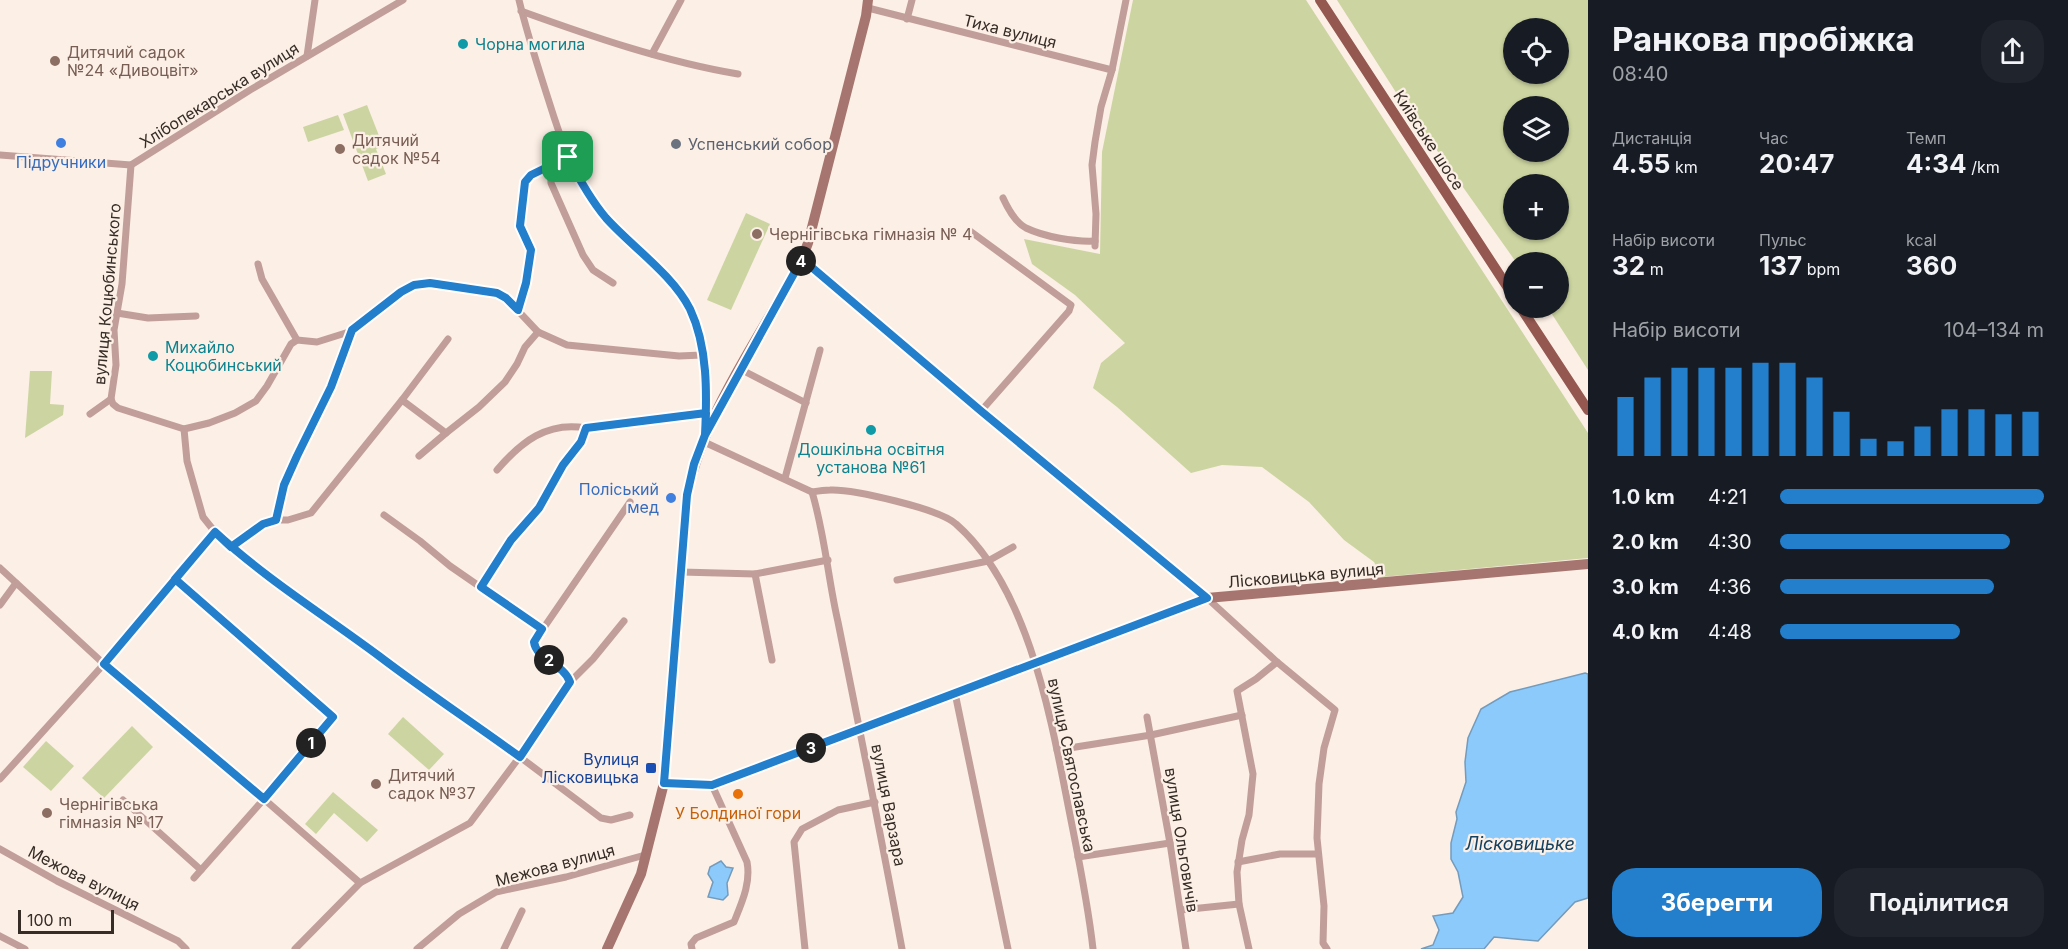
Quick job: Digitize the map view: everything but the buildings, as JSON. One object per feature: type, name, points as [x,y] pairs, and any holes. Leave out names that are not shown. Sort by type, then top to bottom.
[{"type":"main road","name":"Київське шосе","points":[[1320,0],[1503,280]]},
{"type":"main road","points":[[607,949],[641,874],[664,783],[687,495],[694,464],[704,438],[740,369],[802,259],[868,4]]},
{"type":"main road","points":[[1528,318],[1588,410]]},
{"type":"main road","name":"Лісковицька вулиця","points":[[664,783],[712,785],[1207,598],[1588,564]]},
{"type":"street","points":[[307,56],[315,0]]},
{"type":"street","name":"Хлібопекарська вулиця","points":[[0,155],[131,165],[250,90],[403,0]]},
{"type":"street","points":[[519,0],[568,157],[586,193],[607,219],[681,295],[699,331],[707,397],[704,438]]},
{"type":"street","points":[[652,54],[681,0]]},
{"type":"street","points":[[907,19],[912,0]]},
{"type":"street","points":[[1003,198],[1009,212],[1025,227],[1077,242],[1095,244],[1096,214],[1092,165],[1101,107],[1112,70],[1126,0]]},
{"type":"street","name":"Тиха вулиця","points":[[868,4],[907,19],[1112,70]]},
{"type":"street","points":[[521,11],[652,54],[699,67],[738,74]]},
{"type":"street","points":[[518,310],[526,283],[531,250],[520,226],[525,182],[531,175],[568,157]]},
{"type":"street","name":"вулиця Коцюбинського","points":[[90,414],[111,399],[116,365],[114,330],[122,284],[131,165]]},
{"type":"street","points":[[550,166],[550,183],[583,255],[593,270],[613,283]]},
{"type":"street","points":[[970,231],[1071,304],[1069,311],[981,411]]},
{"type":"street","points":[[802,259],[1207,598],[1277,662],[1335,710],[1320,769],[1317,838],[1324,906],[1323,943],[1327,949]]},
{"type":"street","points":[[258,264],[266,287],[297,340]]},
{"type":"street","points":[[111,399],[118,408],[184,429],[209,423],[235,413],[256,401],[291,344],[297,340],[317,342],[352,330],[401,292],[414,285],[430,283],[497,293],[506,298],[538,332],[567,345],[679,356],[702,355]]},
{"type":"street","points":[[117,314],[148,318],[196,316]]},
{"type":"street","points":[[276,520],[284,485],[331,387],[352,330]]},
{"type":"street","points":[[419,456],[479,407],[505,382],[525,347],[538,332]]},
{"type":"street","points":[[231,547],[263,524],[311,513],[448,339]]},
{"type":"street","points":[[785,478],[820,350]]},
{"type":"street","points":[[740,369],[806,403]]},
{"type":"street","points":[[402,400],[446,433]]},
{"type":"street","points":[[497,470],[523,444],[556,427],[570,425],[586,428],[706,413]]},
{"type":"street","points":[[481,587],[511,540],[539,508],[563,465],[581,442],[586,428]]},
{"type":"street","points":[[184,429],[187,461],[202,517],[231,547],[309,607],[520,757],[601,818],[611,820],[630,815]]},
{"type":"street","name":"вулиця Святославська","points":[[704,438],[812,492],[831,489],[908,504],[939,514],[954,522],[979,546],[1013,606],[1037,664],[1057,750],[1093,949]]},
{"type":"street","name":"вулиця Варзара","points":[[812,492],[828,560],[837,618],[875,802],[902,949]]},
{"type":"street","points":[[570,682],[567,673],[536,650],[534,642],[630,502]]},
{"type":"street","points":[[384,515],[450,566],[542,629]]},
{"type":"street","points":[[0,779],[104,664],[215,532]]},
{"type":"street","points":[[897,580],[988,561],[1013,547]]},
{"type":"street","points":[[681,572],[755,574],[828,560]]},
{"type":"street","points":[[0,568],[104,664],[360,883]]},
{"type":"street","points":[[755,574],[772,660]]},
{"type":"street","points":[[175,579],[333,717],[194,878]]},
{"type":"street","points":[[0,605],[16,583]]},
{"type":"street","points":[[295,949],[360,883],[470,823],[520,757],[570,682],[593,659],[624,621]]},
{"type":"street","points":[[1249,949],[1237,884],[1238,862],[1247,826],[1253,774],[1237,691],[1277,662]]},
{"type":"street","points":[[955,693],[1008,949]]},
{"type":"street","points":[[1057,750],[1151,735],[1242,715]]},
{"type":"street","name":"вулиця Ольговичів","points":[[1147,717],[1186,949]]},
{"type":"street","points":[[692,949],[691,944],[696,938],[729,926],[734,921],[744,898],[749,874],[747,862],[712,785]]},
{"type":"street","points":[[123,800],[201,870]]},
{"type":"street","points":[[805,949],[794,842],[802,829],[838,810],[875,802]]},
{"type":"street","points":[[1078,857],[1170,843]]},
{"type":"street","name":"Межова вулиця","points":[[0,849],[57,881],[178,941],[186,949]]},
{"type":"street","points":[[1238,862],[1280,854],[1318,854]]},
{"type":"street","name":"Межова вулиця","points":[[417,949],[459,914],[496,892],[566,877],[645,855]]},
{"type":"street","points":[[1181,910],[1239,904]]},
{"type":"street","points":[[504,949],[522,912]]},
{"type":"street","points":[[0,936],[26,949]]},
{"type":"green space","points":[[1133,0],[1306,0],[1503,302],[1503,318],[1513,318],[1588,433],[1588,558],[1382,577],[1374,562],[1344,540],[1309,502],[1262,467],[1222,465],[1191,473],[1093,388],[1101,363],[1125,343],[1075,295],[1032,264],[1024,239],[1100,254],[1102,152]]},
{"type":"green space","points":[[1337,0],[1588,0],[1588,370],[1554,318],[1569,318],[1569,252],[1509,252],[1397,94]]},
{"type":"green space","points":[[367,105],[383,146],[376,149],[386,174],[368,181],[343,114]]},
{"type":"green space","points":[[338,115],[344,130],[308,142],[303,127]]},
{"type":"green space","points":[[746,213],[770,224],[731,310],[707,300]]},
{"type":"green space","points":[[30,371],[52,371],[50,404],[64,405],[63,415],[25,438]]},
{"type":"green space","points":[[403,717],[444,754],[429,770],[388,734]]},
{"type":"green space","points":[[132,726],[153,747],[104,798],[82,778]]},
{"type":"green space","points":[[46,741],[74,766],[51,791],[23,767]]},
{"type":"green space","points":[[333,792],[378,830],[367,842],[334,813],[316,834],[305,824]]},
{"type":"water","name":"Лісковицьке","points":[[1588,674],[1588,898],[1575,902],[1538,941],[1494,937],[1484,949],[1421,949],[1433,945],[1439,930],[1433,916],[1453,913],[1463,897],[1458,872],[1451,859],[1451,843],[1457,819],[1456,812],[1466,782],[1465,762],[1468,738],[1481,709],[1510,692]]},
{"type":"water","points":[[721,861],[726,867],[733,868],[727,883],[728,895],[723,900],[708,897],[713,882],[708,874],[710,867]]},
{"type":"place","name":"Чорна могила","points":[[463,44]]},
{"type":"place","name":"Дитячий садок №24 «Дивоцвіт»","points":[[55,61]]},
{"type":"place","name":"Підручники","points":[[61,143]]},
{"type":"place","name":"Успенський собор","points":[[676,144]]},
{"type":"place","name":"Дитячий садок №54","points":[[340,149]]},
{"type":"place","name":"Чернігівська гімназія № 4","points":[[757,234]]},
{"type":"place","name":"Михайло Коцюбинський","points":[[153,356]]},
{"type":"place","name":"Дошкільна освітня установа №61","points":[[871,430]]},
{"type":"place","name":"Поліський мед","points":[[671,498]]},
{"type":"place","name":"Вулиця Лісковицька","points":[[651,768]]},
{"type":"place","name":"Дитячий садок №37","points":[[376,784]]},
{"type":"place","name":"У Болдиної гори","points":[[738,794]]},
{"type":"place","name":"Чернігівська гімназія № 17","points":[[47,813]]},
{"type":"route","points":[[568,157],[531,175],[525,182],[520,226],[531,250],[526,283],[518,310],[497,293],[430,283],[414,285],[401,292],[352,330],[331,387],[284,485],[276,520],[263,524],[231,547],[215,532],[175,579],[333,717],[264,799],[104,664],[175,579],[215,532],[231,547],[261,571],[309,607],[520,757],[570,682],[567,673],[536,650],[534,642],[542,629],[481,587],[511,540],[539,508],[563,465],[581,442],[586,428],[706,413],[705,435],[694,464],[687,495],[664,783],[712,785],[1207,598],[802,259],[705,435],[707,397],[699,331],[689,308],[660,271],[607,219],[586,193],[568,157]]}]
